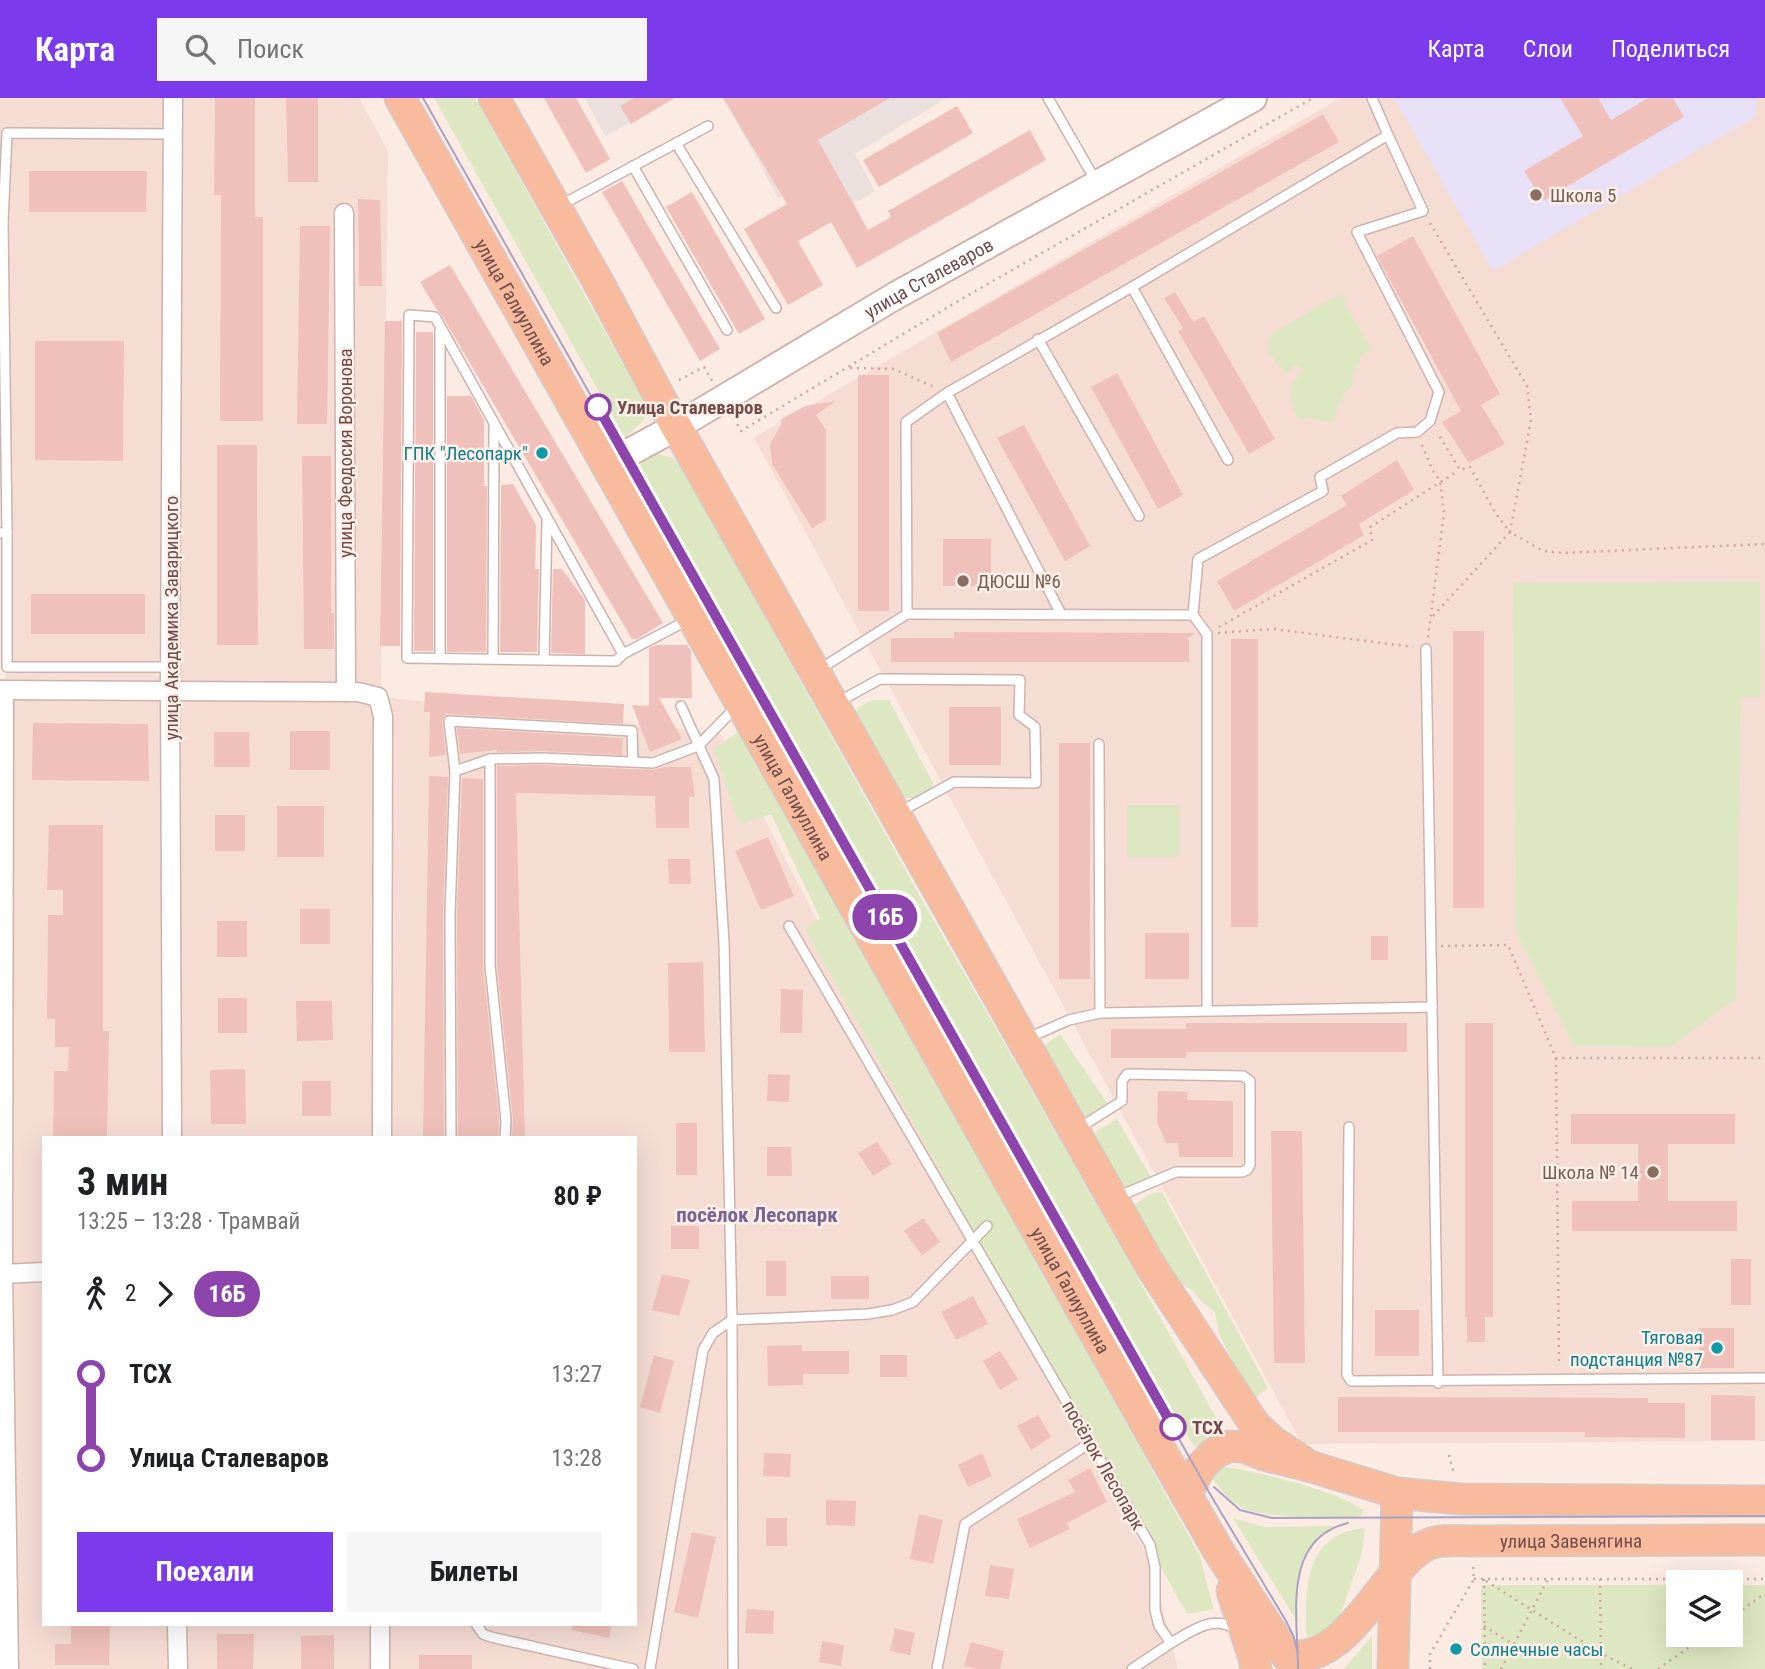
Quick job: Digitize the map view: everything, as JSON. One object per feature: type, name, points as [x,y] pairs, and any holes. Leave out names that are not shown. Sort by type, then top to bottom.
[{"type":"main road","name":"улица Галиуллина","points":[[400,98],[1186,1495],[1286,1655],[1297,1664],[1316,1664],[1332,1659],[1348,1647],[1395,1580]]},
{"type":"main road","points":[[494,98],[676,427],[1150,1265],[1255,1425],[1272,1441],[1308,1466]]},
{"type":"main road","name":"улица Сталеваров","points":[[606,465],[676,427],[895,296],[1253,98]]},
{"type":"main road","points":[[1186,1495],[1200,1468],[1213,1454],[1229,1446],[1244,1447],[1397,1493],[1393,1669]]},
{"type":"main road","name":"улица Завенягина","points":[[1397,1493],[1461,1499],[1765,1501]]},
{"type":"main road","name":"улица Завенягина","points":[[1395,1580],[1410,1560],[1428,1544],[1472,1541],[1765,1540]]},
{"type":"main road","points":[[1218,1550],[1251,1657]]},
{"type":"street","name":"улица Академика Заварицкого","points":[[172,1136],[173,98]]},
{"type":"street","name":"улица Феодосия Воронова","points":[[344,213],[346,692]]},
{"type":"street","points":[[9,1669],[3,1273],[2,690],[358,692],[378,697],[383,716],[382,1136]]},
{"type":"street","points":[[3,1273],[42,1272]]},
{"type":"street","points":[[177,1626],[178,1669]]},
{"type":"street","points":[[380,1626],[380,1669]]},
{"type":"lane","points":[[1048,98],[1098,184]]},
{"type":"lane","points":[[1207,1010],[1207,634],[1193,614],[1198,559],[1323,491],[1320,477],[1397,433],[1417,432],[1430,421],[1439,392],[1357,232],[1423,211],[1372,98]]},
{"type":"lane","points":[[556,208],[708,126]]},
{"type":"lane","points":[[171,667],[7,667],[3,533],[1,222],[6,133],[173,134]]},
{"type":"lane","points":[[907,614],[906,422],[947,393],[1388,135]]},
{"type":"lane","points":[[676,143],[776,308]]},
{"type":"lane","points":[[633,166],[727,330]]},
{"type":"lane","points":[[1132,287],[1228,460]]},
{"type":"lane","points":[[623,654],[435,317],[409,314],[407,658],[616,661],[623,654],[692,618]]},
{"type":"lane","points":[[440,330],[440,658]]},
{"type":"lane","points":[[1038,339],[1139,516]]},
{"type":"lane","points":[[947,393],[1061,614]]},
{"type":"lane","points":[[493,659],[494,425]]},
{"type":"lane","points":[[544,660],[547,519]]},
{"type":"lane","points":[[815,672],[907,614],[1193,614]]},
{"type":"lane","points":[[1426,649],[1438,1382]]},
{"type":"lane","points":[[834,705],[880,679],[1020,680],[1019,715],[1035,727],[1036,783],[954,782],[895,814]]},
{"type":"lane","points":[[455,771],[490,759],[653,763],[698,746],[740,703]]},
{"type":"lane","points":[[681,706],[714,779],[724,943],[732,1320],[733,1669]]},
{"type":"lane","points":[[451,1136],[450,914],[455,771],[449,720],[632,731],[633,762]]},
{"type":"lane","points":[[1100,744],[1100,1013]]},
{"type":"lane","points":[[490,759],[490,965],[506,1119],[505,1136]]},
{"type":"lane","name":"посёлок Лесопарк","points":[[789,926],[1150,1545],[1155,1567],[1155,1609],[1159,1626],[1171,1643]]},
{"type":"lane","points":[[1023,1040],[1069,1020],[1100,1013],[1432,1007]]},
{"type":"lane","points":[[1074,1131],[1122,1101],[1122,1081],[1127,1074],[1243,1076],[1250,1081],[1250,1165],[1247,1170],[1175,1172],[1113,1198]]},
{"type":"lane","points":[[1349,1127],[1348,1377],[1354,1382],[1765,1378]]},
{"type":"lane","points":[[650,1669],[703,1350],[713,1333],[732,1320],[868,1314],[892,1310],[913,1302],[987,1226]]},
{"type":"lane","points":[[937,1669],[965,1524],[1090,1443]]},
{"type":"lane","points":[[1132,1669],[1199,1626],[1212,1623],[1222,1622],[1251,1657]]},
{"type":"lane","points":[[477,1626],[483,1634],[491,1637],[633,1669]]},
{"type":"path","points":[[728,409],[741,431],[965,297],[1313,98]]},
{"type":"path","points":[[1423,211],[1527,386],[1531,420],[1510,532],[1432,618]]},
{"type":"path","points":[[847,368],[894,369],[947,393]]},
{"type":"path","points":[[1430,421],[1460,470]]},
{"type":"path","points":[[1207,634],[1274,629],[1426,649],[1444,513],[1440,481],[1432,469],[1417,432]]},
{"type":"path","points":[[1207,634],[1372,540],[1370,527],[1440,481],[1470,467],[1496,514],[1510,532],[1543,551],[1562,553],[1765,544]]},
{"type":"path","points":[[1431,946],[1508,945],[1556,1058],[1559,1381]]},
{"type":"path","points":[[1556,1058],[1765,1058]]},
{"type":"path","points":[[1600,1579],[1601,1669]]},
{"type":"path","points":[[1430,1669],[1430,1654],[1474,1580],[1765,1579]]},
{"type":"path","points":[[1484,1580],[1601,1654],[1632,1669]]},
{"type":"path","points":[[1484,1580],[1485,1669]]},
{"type":"path","points":[[1501,1669],[1548,1580]]},
{"type":"path","points":[[1743,1609],[1765,1593]]},
{"type":"path","points":[[1484,1626],[1514,1645]]},
{"type":"path","points":[[1658,1669],[1689,1647]]},
{"type":"shaded area","points":[[0,98],[359,98],[388,151],[381,697],[720,733],[1152,1566],[1178,1669],[3,1669],[6,696],[0,318]]},
{"type":"shaded area","points":[[585,98],[676,98],[605,136]]},
{"type":"shaded area","points":[[724,98],[946,98],[855,154],[875,191],[836,214],[814,178],[778,198]]},
{"type":"shaded area","points":[[1340,98],[1765,98],[1765,1441],[1302,1444],[754,438]]},
{"type":"shaded area","name":"Школа 5","points":[[1394,98],[1756,98],[1756,116],[1493,271]]},
{"type":"green space","points":[[434,98],[475,98],[644,402],[645,419],[625,438]]},
{"type":"green space","points":[[1338,294],[1346,299],[1345,304],[1371,350],[1363,354],[1352,377],[1354,385],[1338,406],[1334,422],[1306,418],[1300,420],[1293,405],[1291,388],[1304,369],[1294,365],[1288,373],[1284,372],[1270,354],[1269,339],[1272,334]]},
{"type":"green space","points":[[658,454],[673,458],[684,471],[921,898],[1227,1437],[1195,1447],[1179,1423],[640,466],[643,459]]},
{"type":"green space","points":[[1760,582],[1761,697],[1741,697],[1736,998],[1671,1047],[1574,1046],[1516,932],[1513,583]]},
{"type":"green space","points":[[872,700],[889,700],[933,783],[924,795],[915,798],[900,797],[855,717],[858,708]]},
{"type":"green space","points":[[740,731],[1199,1554],[1214,1609],[1187,1614],[805,929],[820,918],[771,814],[739,825],[714,748]]},
{"type":"green space","points":[[1127,805],[1179,805],[1179,857],[1127,857]]},
{"type":"green space","points":[[1060,1034],[1107,1103],[1107,1108],[1083,1122],[1043,1058],[1044,1046]]},
{"type":"green space","points":[[1117,1119],[1152,1179],[1134,1187],[1117,1183],[1094,1138],[1097,1131]]},
{"type":"green space","points":[[1162,1192],[1268,1388],[1252,1400],[1219,1334],[1215,1312],[1193,1291],[1168,1275],[1131,1207],[1150,1194]]},
{"type":"green space","points":[[1220,1466],[1274,1477],[1334,1495],[1363,1510],[1362,1515],[1338,1518],[1302,1517],[1266,1514],[1243,1508],[1224,1493],[1209,1473]]},
{"type":"green space","points":[[1233,1518],[1264,1527],[1334,1526],[1320,1536],[1304,1557],[1298,1580],[1298,1623]]},
{"type":"green space","points":[[1365,1528],[1362,1553],[1334,1633],[1307,1659],[1307,1597],[1309,1577],[1315,1559],[1326,1544],[1342,1534]]},
{"type":"green space","points":[[1481,1585],[1666,1585],[1666,1647],[1743,1647],[1743,1585],[1765,1585],[1765,1669],[1482,1669]]},
{"type":"green space","points":[[1372,1636],[1372,1669],[1344,1669]]},
{"type":"building","points":[[215,98],[255,98],[255,217],[263,217],[263,421],[220,421],[221,195],[214,195]]},
{"type":"building","points":[[286,98],[318,98],[318,182],[288,182]]},
{"type":"building","points":[[544,98],[576,98],[610,159],[586,173]]},
{"type":"building","points":[[634,98],[674,98],[631,124],[620,106]]},
{"type":"building","points":[[723,98],[890,98],[818,140],[868,230],[891,217],[888,211],[1030,130],[1046,160],[857,268],[831,222],[798,241],[823,285],[788,305],[744,229],[787,204]]},
{"type":"building","points":[[1560,98],[1598,98],[1611,120],[1648,98],[1673,98],[1684,117],[1543,201],[1524,171],[1583,136]]},
{"type":"building","points":[[957,106],[973,133],[879,187],[863,160]]},
{"type":"building","points":[[1323,114],[1339,142],[951,362],[937,333]]},
{"type":"building","points":[[29,171],[147,171],[146,212],[29,212]]},
{"type":"building","points":[[622,181],[720,349],[700,361],[602,192]]},
{"type":"building","points":[[692,192],[765,319],[739,334],[666,207]]},
{"type":"building","points":[[358,199],[380,200],[382,286],[359,286]]},
{"type":"building","points":[[300,226],[330,226],[327,424],[297,424]]},
{"type":"building","points":[[1413,236],[1500,394],[1481,405],[1505,444],[1469,463],[1442,422],[1461,411],[1377,256]]},
{"type":"building","name":"ГПК \"Лесопарк\"","points":[[450,265],[663,623],[637,639],[632,639],[420,282]]},
{"type":"building","points":[[1175,292],[1193,322],[1204,316],[1275,439],[1249,454],[1178,331],[1183,328],[1164,298]]},
{"type":"building","points":[[385,321],[402,321],[400,646],[380,646]]},
{"type":"building","points":[[416,332],[433,332],[433,651],[414,651]]},
{"type":"building","points":[[35,341],[124,341],[123,461],[35,460]]},
{"type":"building","points":[[1117,373],[1183,495],[1158,509],[1091,387]]},
{"type":"building","points":[[858,375],[889,375],[889,611],[858,611]]},
{"type":"building","points":[[447,396],[471,396],[484,420],[484,486],[487,486],[486,652],[447,652]]},
{"type":"building","points":[[836,401],[816,415],[826,430],[826,520],[812,528],[772,464],[770,444],[782,423],[780,420],[805,406]]},
{"type":"building","points":[[1024,425],[1090,546],[1065,561],[997,438]]},
{"type":"building","points":[[217,445],[257,445],[258,645],[217,645]]},
{"type":"building","points":[[302,456],[331,456],[331,613],[334,613],[334,649],[304,649]]},
{"type":"building","points":[[1397,460],[1414,490],[1359,524],[1364,535],[1234,611],[1217,581],[1347,505],[1341,496]]},
{"type":"building","points":[[513,484],[536,525],[535,569],[539,569],[537,652],[500,652],[501,485]]},
{"type":"building","points":[[943,539],[991,539],[991,586],[943,586]]},
{"type":"building","points":[[553,569],[562,569],[585,600],[585,654],[551,653]]},
{"type":"building","points":[[31,594],[145,594],[145,634],[31,634]]},
{"type":"building","points":[[1453,631],[1484,631],[1484,908],[1453,908]]},
{"type":"building","points":[[954,632],[1196,633],[1186,639],[1189,639],[1189,662],[891,662],[891,638],[954,638]]},
{"type":"building","points":[[1231,639],[1258,639],[1258,927],[1231,927]]},
{"type":"building","points":[[656,645],[687,645],[691,651],[692,698],[659,698],[682,739],[650,752],[632,705],[649,706],[649,648]]},
{"type":"building","points":[[425,692],[624,704],[623,724],[449,714],[445,715],[442,721],[446,755],[429,757],[430,712],[424,712]]},
{"type":"building","points":[[949,707],[1001,707],[1001,765],[949,765]]},
{"type":"building","points":[[33,723],[148,724],[149,781],[32,780]]},
{"type":"building","points":[[457,728],[623,738],[622,755],[497,750],[460,754]]},
{"type":"building","points":[[290,731],[330,731],[330,770],[290,770]]},
{"type":"building","points":[[214,732],[249,732],[250,767],[214,767]]},
{"type":"building","points":[[1059,743],[1090,743],[1090,979],[1059,979]]},
{"type":"building","points":[[542,765],[653,770],[663,767],[691,767],[695,797],[689,797],[689,828],[656,828],[655,796],[516,793],[525,1136],[512,1136],[513,1119],[497,965],[497,766]]},
{"type":"building","points":[[429,776],[448,777],[443,914],[444,1136],[423,1136]]},
{"type":"building","points":[[462,778],[483,779],[483,965],[499,1120],[498,1136],[458,1136],[457,914]]},
{"type":"building","points":[[277,806],[324,806],[324,857],[277,857]]},
{"type":"building","points":[[215,815],[245,815],[245,851],[215,851]]},
{"type":"building","points":[[49,825],[103,825],[103,1031],[109,1031],[107,1136],[53,1136],[54,1071],[68,1071],[69,1047],[55,1047],[55,1019],[47,1019],[48,915],[63,915],[63,890],[47,890]]},
{"type":"building","points":[[768,837],[794,896],[761,910],[735,851]]},
{"type":"building","points":[[668,859],[690,859],[691,884],[669,884]]},
{"type":"building","points":[[300,909],[330,909],[330,944],[300,944]]},
{"type":"building","points":[[217,921],[247,921],[247,957],[217,957]]},
{"type":"building","points":[[1145,933],[1189,933],[1189,979],[1145,979]]},
{"type":"building","points":[[1371,936],[1388,936],[1388,960],[1371,960]]},
{"type":"building","points":[[703,962],[705,1052],[669,1052],[668,963]]},
{"type":"building","points":[[781,989],[803,990],[802,1033],[780,1033]]},
{"type":"building","points":[[218,998],[247,998],[247,1033],[218,1033]]},
{"type":"building","points":[[296,1001],[332,1001],[333,1040],[297,1041]]},
{"type":"building","points":[[1186,1023],[1407,1023],[1407,1052],[1186,1052],[1186,1058],[1111,1058],[1111,1029],[1186,1029]]},
{"type":"building","points":[[1465,1023],[1493,1023],[1493,1317],[1485,1317],[1485,1342],[1467,1342],[1465,1317]]},
{"type":"building","points":[[245,1069],[246,1124],[211,1124],[210,1070]]},
{"type":"building","points":[[768,1074],[790,1075],[789,1102],[767,1101]]},
{"type":"building","points":[[302,1081],[331,1081],[331,1116],[302,1116]]},
{"type":"building","points":[[1158,1091],[1188,1092],[1187,1100],[1233,1101],[1233,1157],[1179,1157],[1178,1143],[1166,1143],[1157,1122]]},
{"type":"building","name":"Школа № 14","points":[[1571,1114],[1735,1114],[1735,1144],[1668,1144],[1668,1201],[1737,1201],[1737,1231],[1572,1231],[1572,1201],[1638,1201],[1638,1144],[1571,1144]]},
{"type":"building","points":[[676,1123],[697,1123],[697,1175],[676,1175]]},
{"type":"building","points":[[1271,1131],[1302,1131],[1305,1363],[1274,1363]]},
{"type":"building","points":[[877,1142],[892,1164],[873,1176],[858,1153]]},
{"type":"building","points":[[767,1147],[791,1147],[792,1176],[767,1176]]},
{"type":"building","points":[[923,1218],[940,1242],[922,1255],[904,1231]]},
{"type":"building","points":[[671,1226],[699,1226],[699,1249],[671,1249]]},
{"type":"building","points":[[1731,1259],[1751,1259],[1751,1305],[1731,1305]]},
{"type":"building","points":[[766,1261],[786,1261],[786,1296],[766,1296]]},
{"type":"building","points":[[662,1274],[690,1280],[679,1316],[652,1310]]},
{"type":"building","points":[[831,1276],[869,1276],[869,1299],[831,1299]]},
{"type":"building","points":[[973,1296],[988,1324],[956,1340],[941,1312]]},
{"type":"building","points":[[1375,1310],[1419,1310],[1419,1356],[1375,1356]]},
{"type":"building","name":"Тяговая подстанция №87","points":[[1699,1328],[1734,1328],[1734,1368],[1699,1368]]},
{"type":"building","points":[[802,1345],[802,1351],[849,1351],[849,1374],[803,1374],[803,1385],[768,1386],[767,1346]]},
{"type":"building","points":[[1000,1351],[1018,1379],[1000,1390],[983,1361]]},
{"type":"building","points":[[654,1355],[674,1361],[660,1413],[640,1407]]},
{"type":"building","points":[[880,1355],[907,1355],[907,1377],[880,1377]]},
{"type":"building","points":[[1711,1395],[1755,1396],[1755,1440],[1711,1440]]},
{"type":"building","points":[[1338,1397],[1648,1398],[1648,1403],[1685,1403],[1685,1438],[1585,1437],[1585,1432],[1338,1432]]},
{"type":"building","points":[[1038,1415],[1051,1437],[1031,1450],[1017,1426]]},
{"type":"building","points":[[764,1453],[791,1454],[790,1477],[763,1476]]},
{"type":"building","points":[[982,1453],[992,1476],[968,1487],[958,1465]]},
{"type":"building","points":[[1090,1468],[1107,1502],[1067,1523],[1070,1529],[1030,1548],[1017,1519],[1075,1492],[1068,1480]]},
{"type":"building","points":[[826,1500],[856,1501],[855,1526],[826,1525]]},
{"type":"building","points":[[919,1514],[943,1520],[933,1564],[910,1559]]},
{"type":"building","points":[[766,1518],[787,1518],[787,1546],[766,1546]]},
{"type":"building","points":[[692,1532],[716,1537],[698,1618],[674,1612]]},
{"type":"building","points":[[990,1565],[1014,1569],[1009,1599],[985,1596]]},
{"type":"building","points":[[747,1609],[774,1611],[773,1634],[745,1633]]},
{"type":"building","points":[[71,1626],[110,1626],[109,1665],[55,1665],[55,1644],[71,1644]]},
{"type":"building","points":[[572,1626],[612,1626],[609,1638],[572,1630]]},
{"type":"building","points":[[895,1628],[915,1633],[910,1655],[890,1651]]},
{"type":"building","points":[[217,1634],[254,1634],[253,1669],[217,1669]]},
{"type":"building","points":[[334,1635],[334,1669],[301,1669],[301,1636]]},
{"type":"building","points":[[822,1641],[844,1645],[841,1666],[819,1662]]},
{"type":"building","points":[[971,1642],[1004,1651],[1000,1669],[964,1666]]},
{"type":"building","points":[[419,1655],[472,1655],[472,1669],[419,1669]]},
{"type":"tram line","points":[[423,98],[1210,1494],[1286,1621],[1298,1653]]},
{"type":"tram line","name":"16Б","points":[[598,407],[1173,1427]]},
{"type":"tram line","points":[[1214,1487],[1240,1510],[1272,1518],[1765,1516]]},
{"type":"tram line","points":[[1298,1669],[1296,1604],[1303,1563],[1312,1545],[1327,1532],[1348,1523]]},
{"type":"place","name":"Школа 5","points":[[1536,195]]},
{"type":"place","name":"Улица Сталеваров","points":[[598,407]]},
{"type":"place","name":"ГПК \"Лесопарк\"","points":[[542,453]]},
{"type":"place","name":"ДЮСШ №6","points":[[963,581]]},
{"type":"place","name":"Школа № 14","points":[[1653,1172]]},
{"type":"place","name":"Тяговая подстанция №87","points":[[1717,1348]]},
{"type":"place","name":"ТСХ","points":[[1173,1427]]},
{"type":"place","name":"Солнечные часы","points":[[1456,1649]]},
{"type":"district","name":"посёлок Лесопарк","points":[[757,1215]]}]
